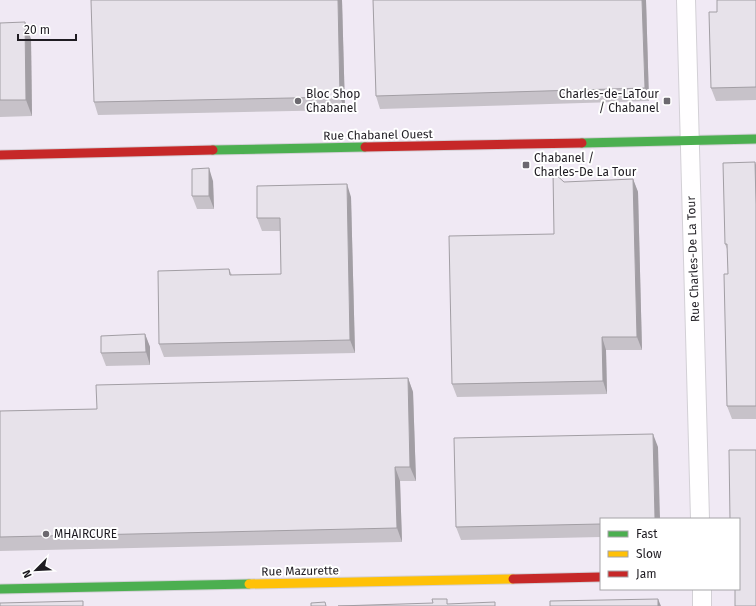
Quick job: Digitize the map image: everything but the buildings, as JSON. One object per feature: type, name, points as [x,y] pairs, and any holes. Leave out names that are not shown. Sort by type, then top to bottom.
[{"type":"street","name":"Rue Charles-De La Tour","points":[[686,0],[700,518]]},
{"type":"street","name":"Rue Chabanel Ouest","points":[[0,155],[756,139]]},
{"type":"street","name":"Rue Mazurette","points":[[0,589],[600,577]]},
{"type":"street","points":[[702,590],[702,606]]},
{"type":"shaded area","points":[[0,0],[756,0],[756,606],[0,606]]},
{"type":"traffic: fast","points":[[582,143],[756,139]]},
{"type":"traffic: fast","points":[[213,150],[365,147]]},
{"type":"traffic: fast","points":[[0,589],[249,584]]},
{"type":"traffic: slow","points":[[249,584],[513,579]]},
{"type":"traffic: jam","points":[[365,147],[582,143]]},
{"type":"traffic: jam","points":[[0,155],[213,150]]},
{"type":"traffic: jam","points":[[513,579],[600,577]]},
{"type":"place","name":"Bloc Shop Chabanel","points":[[298,101]]},
{"type":"place","name":"Charles-de-LaTour / Chabanel","points":[[667,101]]},
{"type":"place","name":"Chabanel / Charles-De La Tour","points":[[526,165]]},
{"type":"place","name":"MHAIRCURE","points":[[46,534]]}]
